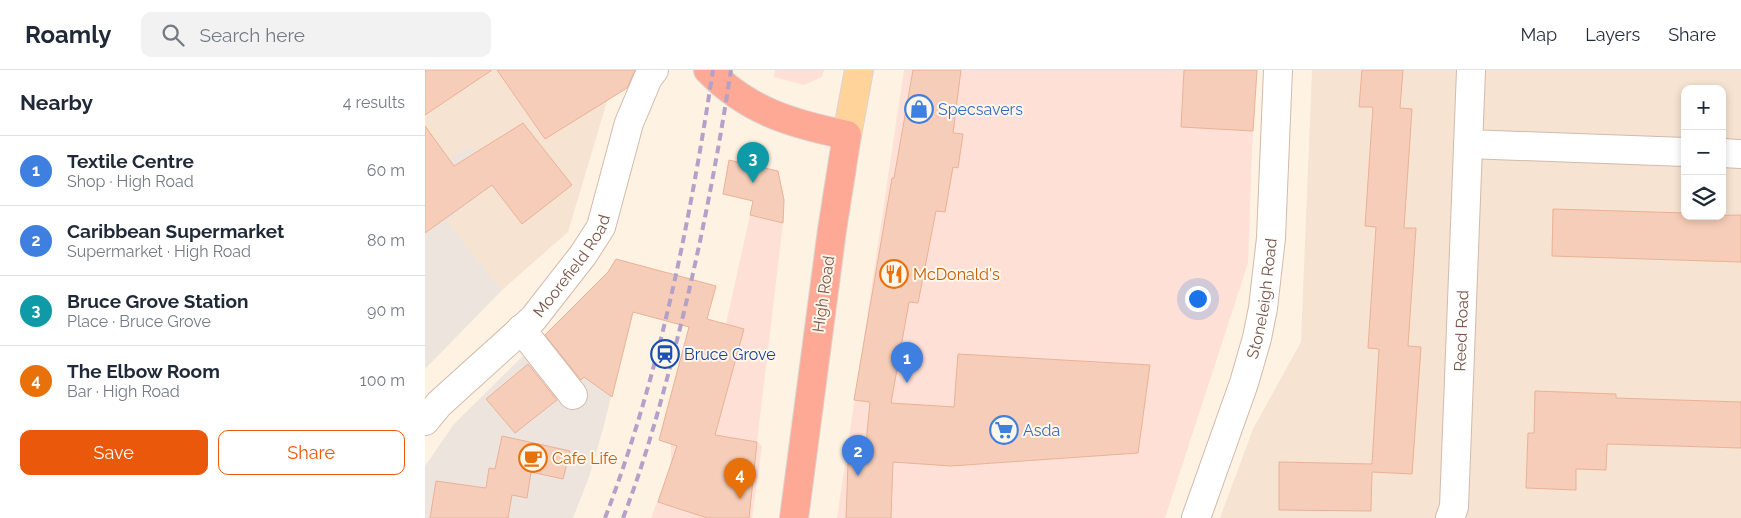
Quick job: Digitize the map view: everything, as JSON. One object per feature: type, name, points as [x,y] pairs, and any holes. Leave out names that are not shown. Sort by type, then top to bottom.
[{"type":"highway","points":[[708,70],[717,80],[747,102],[766,112],[814,128],[847,135]]},
{"type":"highway","name":"High Road","points":[[794,518],[832,230],[847,135]]},
{"type":"main road","name":"High Road","points":[[847,135],[859,70]]},
{"type":"street","name":"Moorefield Road","points":[[430,408],[533,319],[569,273],[601,227],[629,123],[648,78],[654,70]]},
{"type":"street","name":"Stoneleigh Road","points":[[1196,518],[1244,383],[1260,322],[1271,238],[1278,70]]},
{"type":"street","name":"Reed Road","points":[[1450,518],[1454,507],[1471,70]]},
{"type":"street","points":[[1468,144],[1681,152]]},
{"type":"street","points":[[1726,153],[1741,154]]},
{"type":"street","points":[[521,330],[573,395]]},
{"type":"shaded area","points":[[425,70],[598,70],[611,88],[568,232],[502,290],[445,221],[497,181],[425,177]]},
{"type":"shaded area","points":[[775,70],[824,70],[822,77],[804,85],[774,77]]},
{"type":"shaded area","points":[[904,70],[1255,70],[1248,263],[1165,518],[837,518]]},
{"type":"shaded area","points":[[1312,70],[1741,70],[1741,518],[1220,518],[1253,429],[1301,342]]},
{"type":"shaded area","points":[[470,145],[497,181],[446,221],[502,290],[425,369],[425,177]]},
{"type":"shaded area","points":[[750,215],[783,223],[757,442],[762,446],[752,518],[651,518],[671,464],[671,444],[678,425],[715,435],[744,329],[726,324]]},
{"type":"shaded area","points":[[616,259],[627,262],[626,265],[642,270],[603,429],[589,477],[573,518],[425,518],[425,466],[454,424],[608,272]]},
{"type":"building","points":[[425,70],[492,70],[425,115]]},
{"type":"building","points":[[497,70],[635,70],[627,88],[545,139]]},
{"type":"building","points":[[913,70],[961,70],[953,133],[963,134],[958,168],[953,167],[945,212],[936,211],[918,303],[909,302],[891,403],[954,407],[958,354],[1150,365],[1138,453],[951,466],[893,462],[891,518],[846,518],[848,463],[864,464],[870,402],[854,400],[892,178],[894,178]]},
{"type":"building","points":[[1184,70],[1257,70],[1253,131],[1181,127]]},
{"type":"building","points":[[1362,70],[1403,70],[1400,108],[1412,109],[1404,228],[1416,228],[1408,346],[1421,347],[1412,474],[1372,472],[1371,511],[1279,510],[1279,462],[1372,464],[1379,349],[1368,348],[1376,227],[1365,226],[1373,107],[1359,107]]},
{"type":"building","points":[[523,123],[572,185],[522,224],[492,185],[425,233],[425,126],[454,166]]},
{"type":"building","points":[[729,160],[778,171],[784,200],[783,223],[750,215],[753,201],[723,194]]},
{"type":"building","points":[[1553,209],[1681,213],[1681,220],[1726,220],[1726,215],[1741,215],[1741,262],[1552,256]]},
{"type":"building","points":[[616,259],[716,286],[707,319],[744,329],[715,435],[757,442],[749,518],[707,518],[658,502],[677,446],[659,440],[689,327],[633,312],[612,397],[584,377],[581,380],[545,335],[608,272]]},
{"type":"building","points":[[528,364],[557,400],[515,433],[486,399]]},
{"type":"building","points":[[1535,391],[1616,394],[1616,398],[1741,402],[1741,448],[1607,444],[1606,470],[1576,469],[1576,490],[1526,488],[1528,433],[1534,433]]},
{"type":"building","points":[[502,436],[570,451],[563,479],[531,472],[527,498],[512,495],[508,518],[430,518],[436,481],[486,488],[489,468],[495,469]]},
{"type":"railway","points":[[605,518],[642,408],[671,297],[694,183],[713,70]]},
{"type":"railway","points":[[623,518],[652,432],[684,310],[707,208],[731,70]]},
{"type":"place","name":"Specsavers","points":[[919,109]]},
{"type":"place","name":"Bruce Grove Station","points":[[753,183]]},
{"type":"place","name":"McDonald's","points":[[894,274]]},
{"type":"place","name":"Bruce Grove","points":[[665,354]]},
{"type":"place","name":"Textile Centre","points":[[907,383]]},
{"type":"place","name":"Asda","points":[[1004,430]]},
{"type":"place","name":"Cafe Life","points":[[533,458]]},
{"type":"place","name":"Caribbean Supermarket","points":[[858,476]]},
{"type":"place","name":"The Elbow Room","points":[[740,499]]}]
